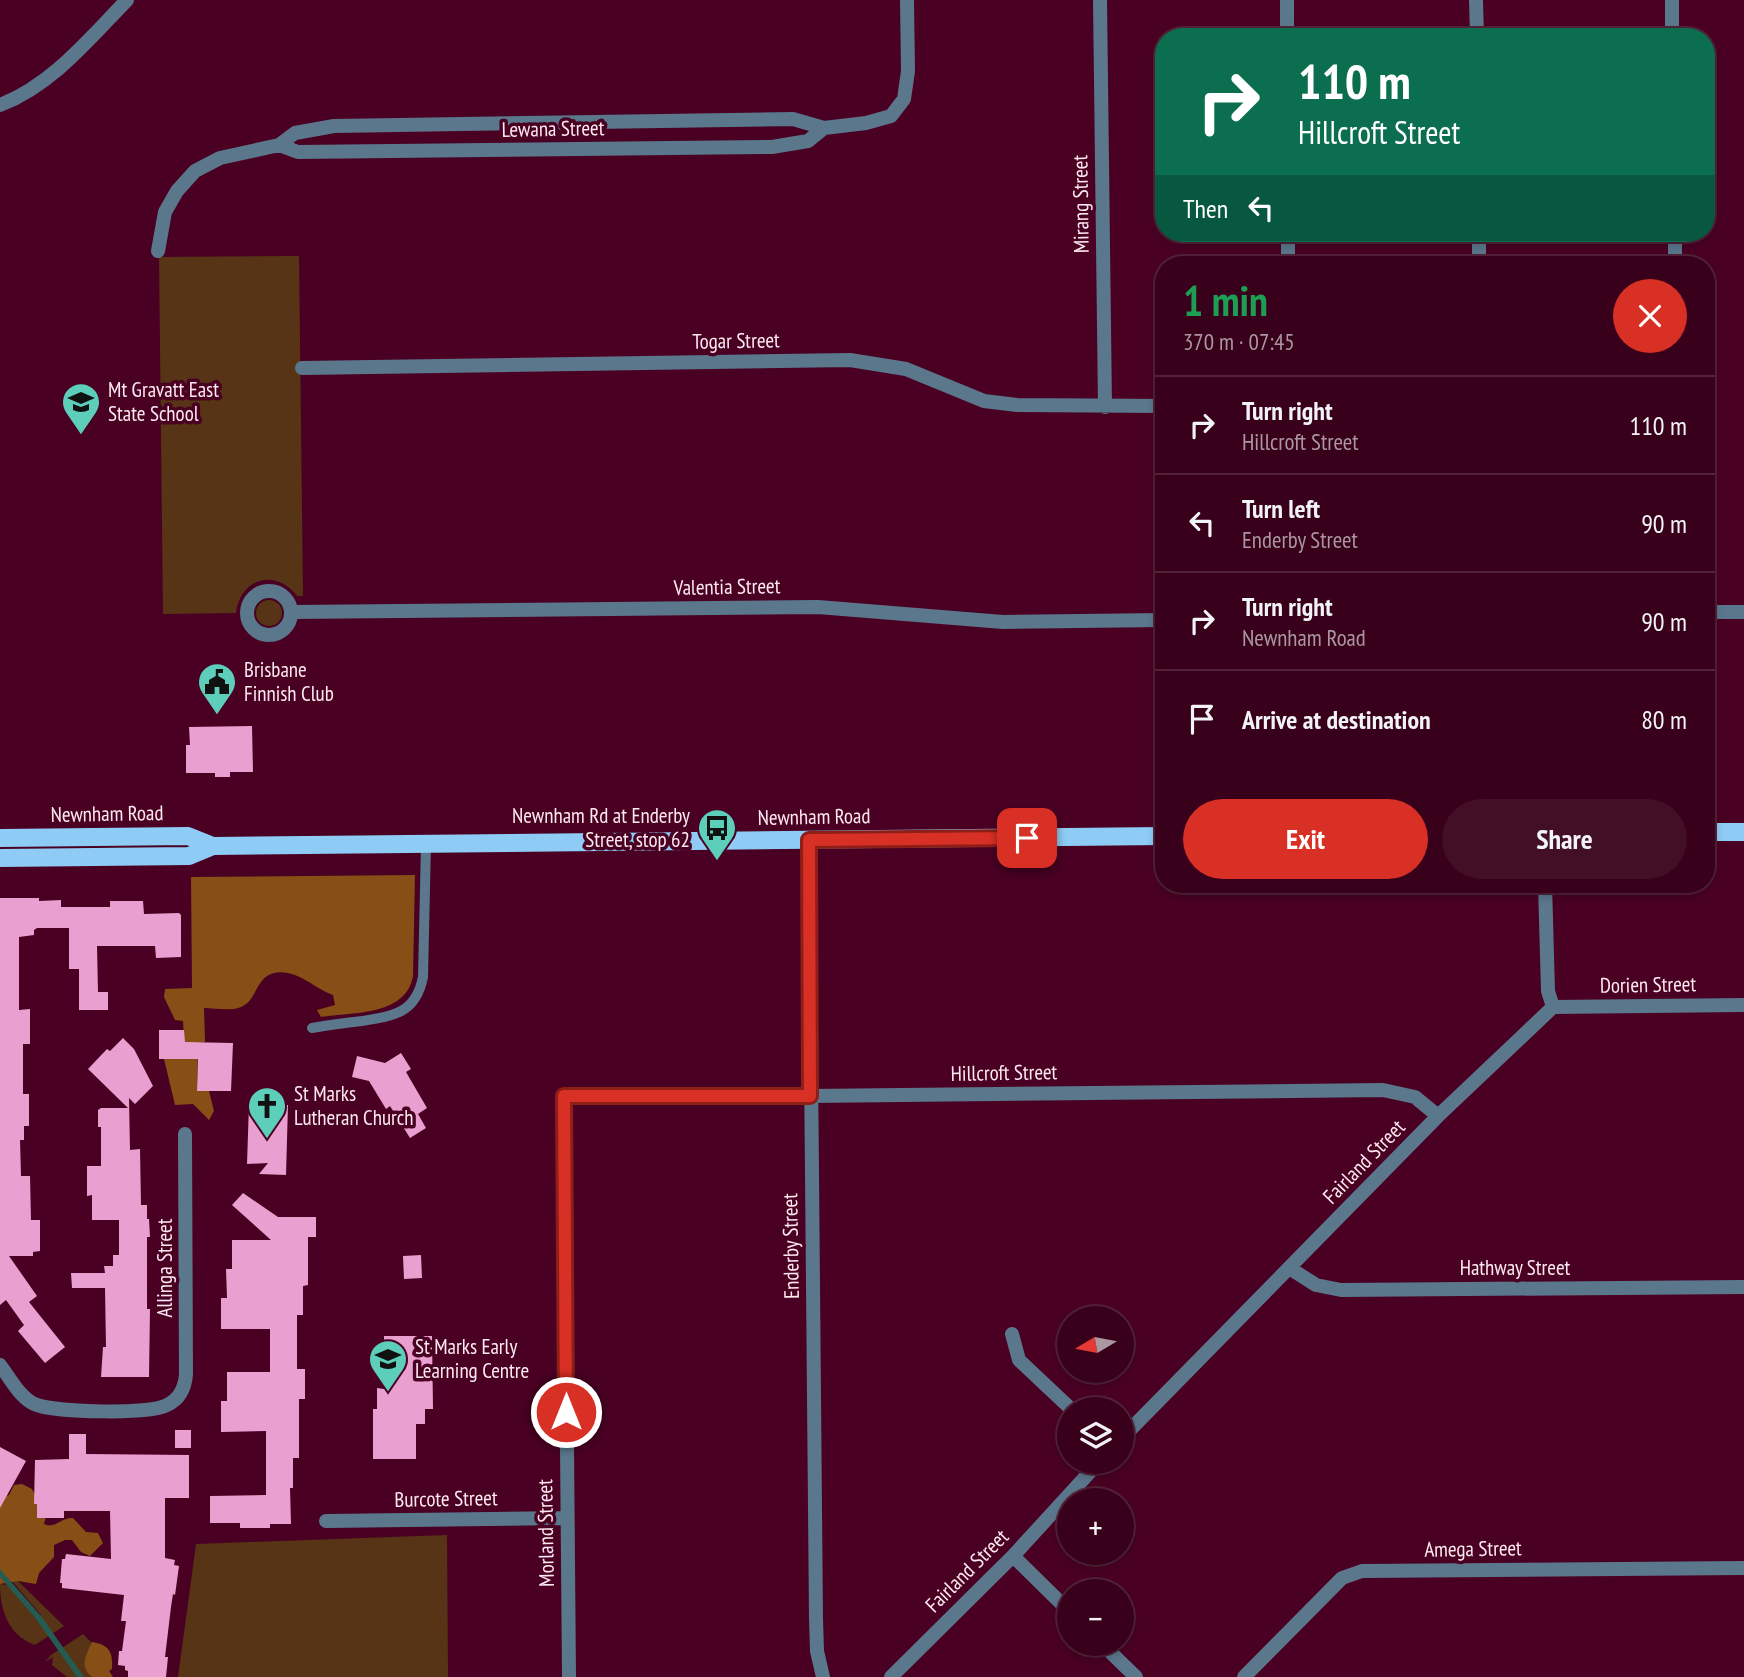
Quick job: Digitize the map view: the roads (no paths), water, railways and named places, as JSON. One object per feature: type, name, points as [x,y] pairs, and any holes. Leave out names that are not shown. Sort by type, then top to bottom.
[{"type":"main road","points":[[1715,832],[1744,832]]},
{"type":"main road","name":"Newnham Road","points":[[0,838],[188,836],[213,846]]},
{"type":"main road","name":"Newnham Road","points":[[0,858],[189,856],[213,846],[1155,836]]},
{"type":"street","points":[[0,105],[17,99],[58,70],[127,0]]},
{"type":"street","name":"Lewana Street","points":[[158,251],[165,212],[177,191],[195,171],[219,158],[279,145],[295,133],[334,127],[793,119],[824,128],[866,123],[891,116],[904,99],[908,71],[907,0]]},
{"type":"street","name":"Mirang Street","points":[[1100,0],[1105,407]]},
{"type":"street","points":[[1287,0],[1287,28]]},
{"type":"street","points":[[1476,0],[1477,28]]},
{"type":"street","points":[[1672,0],[1672,28]]},
{"type":"street","name":"Lewana Street","points":[[279,145],[298,152],[772,148],[808,141],[824,128]]},
{"type":"street","name":"Togar Street","points":[[302,368],[850,360],[906,369],[984,401],[1017,405],[1155,406]]},
{"type":"street","name":"Valentia Street","points":[[291,612],[818,607],[1003,622],[1155,620]]},
{"type":"street","points":[[1715,612],[1744,612]]},
{"type":"street","name":"Enderby Street","points":[[809,840],[817,1651],[813,1677]]},
{"type":"street","points":[[1545,893],[1548,991],[1553,1007]]},
{"type":"street","name":"Dorien Street","points":[[1553,1007],[1744,1005]]},
{"type":"street","name":"Fairland Street","points":[[1134,1426],[1291,1269],[1438,1116],[1553,1007]]},
{"type":"street","name":"Hillcroft Street","points":[[564,1096],[1382,1090],[1415,1097],[1438,1116]]},
{"type":"street","name":"Morland Street","points":[[564,1096],[569,1677]]},
{"type":"street","name":"Allinga Street","points":[[0,1365],[23,1395],[37,1405],[82,1411],[155,1409],[176,1399],[182,1391],[186,1374],[185,1133]]},
{"type":"street","name":"Hathway Street","points":[[1291,1269],[1316,1285],[1341,1290],[1744,1287]]},
{"type":"street","points":[[1012,1334],[1019,1360],[1058,1397]]},
{"type":"street","name":"Fairland Street","points":[[891,1677],[1013,1556],[1088,1474]]},
{"type":"street","name":"Burcote Street","points":[[326,1521],[567,1518]]},
{"type":"street","points":[[1013,1556],[1057,1599]]},
{"type":"street","name":"Amega Street","points":[[1244,1677],[1342,1578],[1362,1571],[1744,1568]]},
{"type":"street","name":"Enderby Street","points":[[817,1651],[823,1677]]},
{"type":"street","points":[[1114,1656],[1136,1677]]},
{"type":"lane","points":[[312,1028],[394,1015],[416,998],[423,977],[426,844]]},
{"type":"place","name":"Mt Gravatt East State School","points":[[81,436]]},
{"type":"place","name":"Brisbane Finnish Club","points":[[217,716]]},
{"type":"place","name":"Newnham Rd at Enderby Street, stop 62","points":[[717,862]]},
{"type":"place","name":"St Marks Lutheran Church","points":[[267,1140]]},
{"type":"place","name":"St Marks Early Learning Centre","points":[[388,1393]]}]
